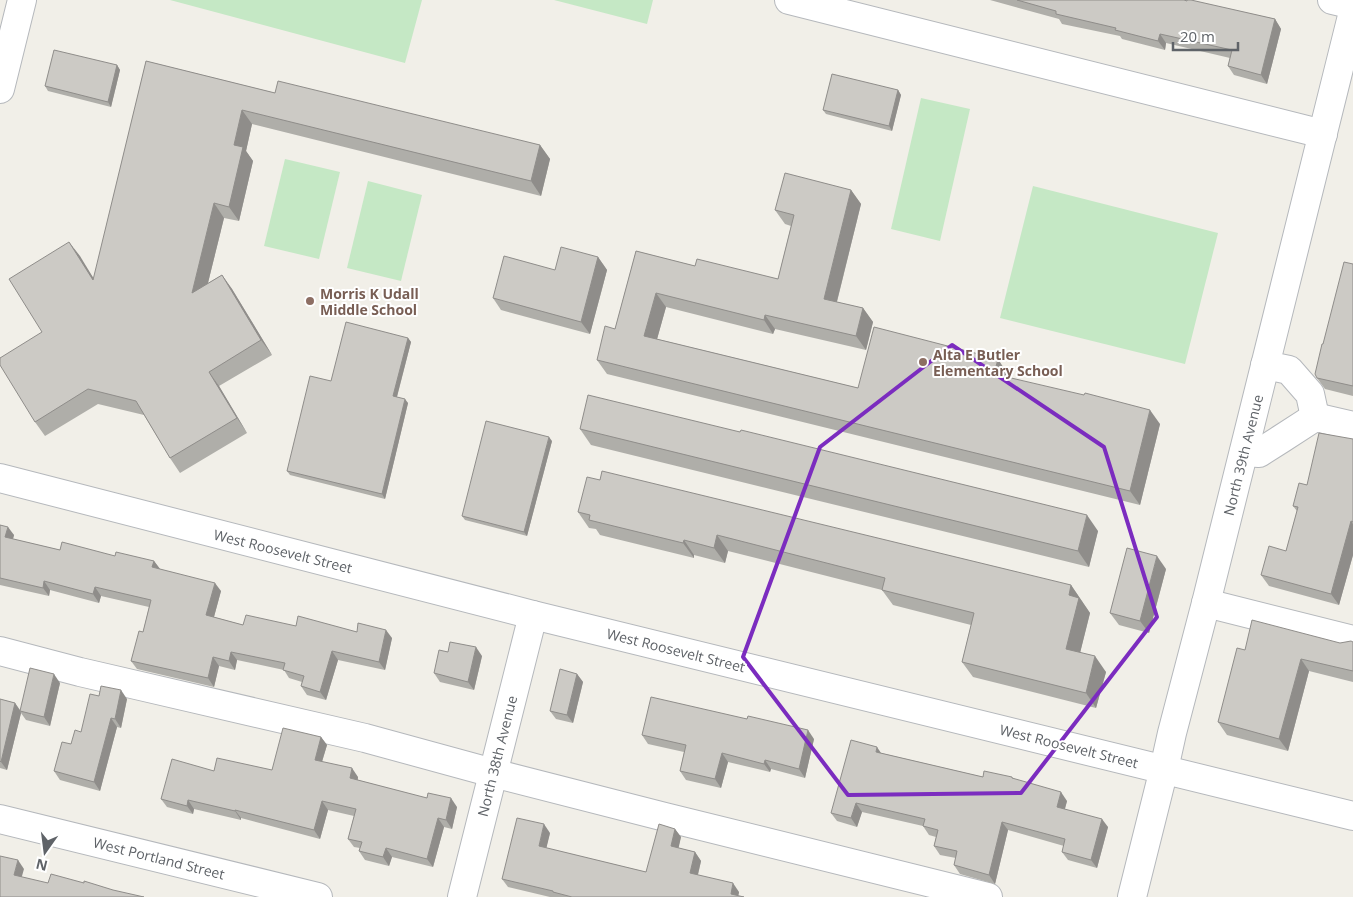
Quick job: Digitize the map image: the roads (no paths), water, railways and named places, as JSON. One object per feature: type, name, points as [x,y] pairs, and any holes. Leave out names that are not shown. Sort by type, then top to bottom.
[{"type":"street","points":[[0,89],[22,0]]},
{"type":"street","points":[[788,0],[1323,134]]},
{"type":"street","points":[[1332,0],[1353,5]]},
{"type":"street","name":"North 39th Avenue","points":[[1132,897],[1353,12]]},
{"type":"street","points":[[1265,365],[1290,370],[1310,394],[1314,417]]},
{"type":"street","points":[[1244,452],[1259,453],[1314,417],[1353,426]]},
{"type":"street","name":"West Roosevelt Street","points":[[0,478],[532,615],[1353,816]]},
{"type":"street","points":[[1206,603],[1353,640]]},
{"type":"street","name":"North 38th Avenue","points":[[462,897],[532,615]]},
{"type":"street","points":[[0,651],[80,672],[365,738],[665,818],[988,897]]},
{"type":"street","name":"West Portland Street","points":[[0,819],[318,897]]},
{"type":"place","name":"Morris K Udall Middle School","points":[[310,301]]},
{"type":"place","name":"Alta E Butler Elementary School","points":[[923,362]]}]
